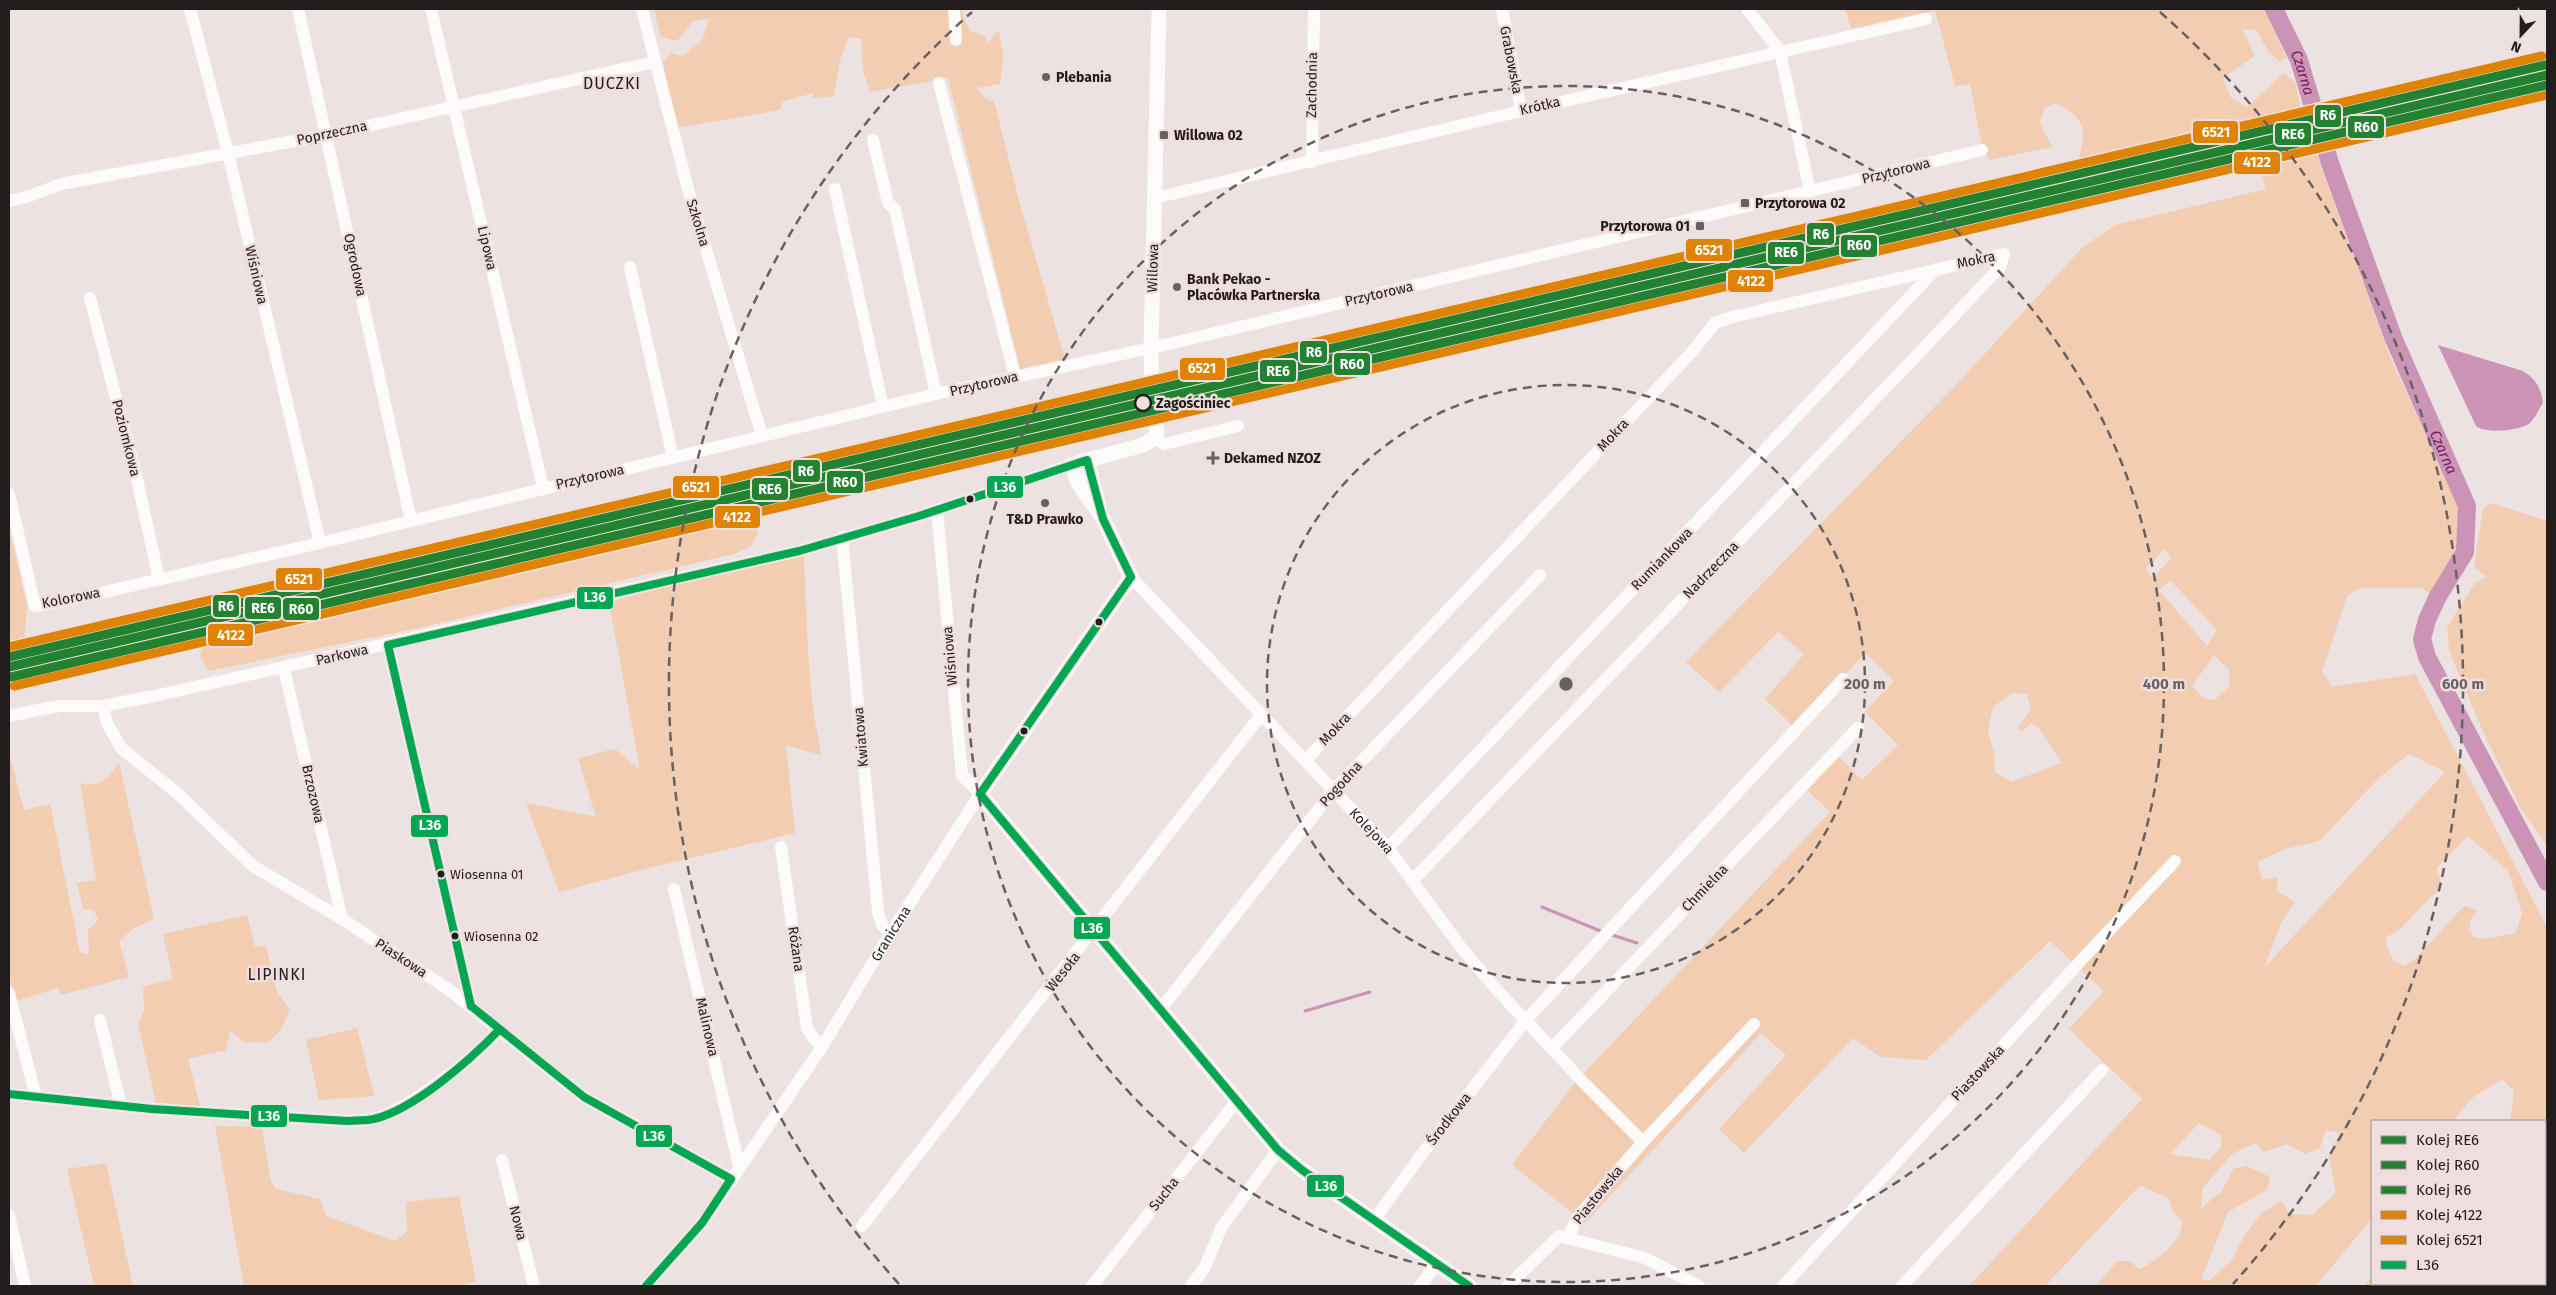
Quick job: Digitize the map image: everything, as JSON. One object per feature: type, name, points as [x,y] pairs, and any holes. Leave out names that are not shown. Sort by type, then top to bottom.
[{"type":"street","name":"Wiśniowa","points":[[190,9],[228,153],[320,543]]},
{"type":"street","name":"Ogrodowa","points":[[298,9],[412,521]]},
{"type":"street","name":"Lipowa","points":[[431,9],[542,488]]},
{"type":"street","name":"Szkolna","points":[[642,9],[688,189],[762,436]]},
{"type":"street","points":[[954,9],[956,40]]},
{"type":"street","name":"Willowa","points":[[1154,438],[1158,426],[1152,391],[1151,348],[1159,9]]},
{"type":"street","name":"Zachodnia","points":[[1312,162],[1314,9]]},
{"type":"street","name":"Grabowska","points":[[1502,9],[1521,111]]},
{"type":"street","points":[[1747,9],[1780,51],[1810,192]]},
{"type":"street","name":"Krótka","points":[[1155,198],[1521,111],[1926,19]]},
{"type":"street","name":"Poprzeczna","points":[[9,201],[28,197],[61,184],[327,135],[654,62]]},
{"type":"street","points":[[939,83],[1015,376]]},
{"type":"street","points":[[873,140],[888,203],[895,209],[936,394]]},
{"type":"street","name":"Przytorowa","points":[[159,579],[320,543],[936,394],[1151,348],[1982,150]]},
{"type":"street","points":[[835,189],[883,407]]},
{"type":"street","name":"Mokra","points":[[1305,760],[1691,353],[1715,323],[1732,317],[2004,254]]},
{"type":"street","name":"Nadrzeczna","points":[[1412,881],[1947,324],[2000,267],[2004,254]]},
{"type":"street","points":[[630,267],[673,458]]},
{"type":"street","name":"Rumiankowa","points":[[1388,848],[1936,269]]},
{"type":"street","name":"Poziomkowa","points":[[90,298],[137,479],[159,579]]},
{"type":"street","points":[[1071,465],[1143,444],[1154,438],[1164,444],[1238,426]]},
{"type":"street","name":"Kolejowa","points":[[1087,460],[1102,519]]},
{"type":"street","name":"Kolejowa","points":[[1071,465],[1078,483],[1102,519],[1131,576],[1388,848],[1463,950],[1552,1048],[1643,1142]]},
{"type":"street","name":"Parkowa","points":[[9,716],[58,706],[103,706],[284,669],[790,553],[937,510],[1071,465]]},
{"type":"street","name":"Kolorowa","points":[[9,494],[35,606],[159,579]]},
{"type":"street","name":"Wiśniowa","points":[[937,510],[962,775],[980,794]]},
{"type":"street","name":"Kwiatowa","points":[[842,537],[878,912],[882,925],[890,934]]},
{"type":"street","name":"Pogodna","points":[[1160,1010],[1333,791],[1540,574]]},
{"type":"street","name":"Graniczna","points":[[646,1286],[702,1223],[730,1179],[822,1047],[890,934],[980,794],[1131,576]]},
{"type":"street","points":[[388,645],[471,1006]]},
{"type":"street","name":"Brzozowa","points":[[284,669],[342,919]]},
{"type":"street","name":"Środkowa","points":[[1374,1220],[1419,1158],[1526,1020],[1843,679]]},
{"type":"street","name":"Piaskowa","points":[[103,706],[106,723],[121,748],[176,793],[238,852],[267,876],[342,919],[471,1006],[584,1097],[730,1179]]},
{"type":"street","name":"Wesoła","points":[[862,1226],[1261,715]]},
{"type":"street","name":"Chmielna","points":[[1552,1048],[1858,728]]},
{"type":"street","points":[[980,794],[1278,1150],[1302,1170],[1469,1286]]},
{"type":"street","name":"Różana","points":[[781,847],[807,1028],[822,1047]]},
{"type":"street","name":"Piastowska","points":[[1783,1286],[2087,954],[2175,861]]},
{"type":"street","name":"Malinowa","points":[[674,889],[739,1166]]},
{"type":"street","points":[[9,993],[36,1097]]},
{"type":"street","points":[[100,1020],[121,1106]]},
{"type":"street","name":"Piastowska","points":[[1569,1237],[1576,1219],[1643,1142],[1754,1024]]},
{"type":"street","points":[[9,1094],[121,1106],[347,1121],[375,1119],[403,1108],[470,1057],[499,1030]]},
{"type":"street","points":[[1902,1286],[2102,1070]]},
{"type":"street","name":"Sucha","points":[[1092,1286],[1236,1102]]},
{"type":"street","points":[[1191,1286],[1205,1267],[1220,1228],[1278,1150]]},
{"type":"street","name":"Nowa","points":[[502,1160],[534,1286]]},
{"type":"street","points":[[9,1215],[25,1286]]},
{"type":"street","name":"Piastowska","points":[[1508,1286],[1559,1236],[1569,1237],[1645,1258],[1699,1286]]},
{"type":"street","points":[[1420,1286],[1437,1264]]},
{"type":"shaded area","points":[[654,9],[961,9],[970,31],[984,36],[989,44],[994,34],[999,31],[1003,56],[1000,84],[977,88],[986,99],[994,101],[1019,201],[1065,359],[1020,369],[948,78],[870,92],[863,70],[861,39],[849,37],[841,57],[834,96],[813,98],[813,93],[782,102],[780,110],[676,128],[663,62],[671,53],[683,56],[703,39],[709,19],[693,21],[677,41],[661,37]]},
{"type":"shaded area","points":[[1845,9],[2264,9],[2286,57],[2280,62],[2269,52],[2256,30],[2242,29],[2255,56],[2223,78],[2231,98],[2247,107],[2284,73],[2295,82],[2305,126],[2087,173],[2078,162],[2083,133],[2082,126],[2074,114],[2055,103],[2044,108],[2040,123],[2052,147],[1990,160],[1983,151],[1970,84],[1955,86],[1935,10],[1851,29]]},
{"type":"shaded area","points":[[2547,70],[2547,87],[2337,136],[2334,120]]},
{"type":"shaded area","points":[[2305,127],[2309,142],[1189,405],[1184,403],[1163,408],[1159,383],[1177,384],[1228,372],[1227,369],[1243,365],[1244,369],[1476,314],[1478,319]]},
{"type":"shaded area","points":[[2314,146],[2390,357],[2456,500],[2461,518],[2463,550],[2433,595],[2421,588],[2360,588],[2347,596],[2322,671],[2332,687],[2415,674],[2547,927],[2547,1233],[2546,1120],[2510,1120],[2514,1091],[2502,1079],[2472,1098],[2454,1120],[2371,1120],[2371,1219],[2316,1286],[2095,1286],[2118,1261],[2129,1261],[2140,1269],[2155,1260],[2168,1250],[2181,1230],[2183,1221],[2173,1212],[2169,1199],[2140,1185],[2045,1286],[1969,1286],[2142,1099],[2069,1029],[2104,991],[2050,941],[1926,1060],[1881,1057],[1853,1038],[1744,1153],[1719,1129],[1786,1055],[1761,1033],[1585,1223],[1512,1165],[1573,1085],[1830,812],[1805,788],[1836,754],[1862,780],[1898,745],[1865,712],[1894,681],[1865,653],[1795,728],[1765,699],[1804,654],[1778,632],[1719,692],[1686,662],[1956,385],[2083,247],[2115,225],[2266,189],[2263,177],[2248,159]],"holes":[[[2165,549],[2171,558],[2152,579],[2146,568]],[[2171,581],[2217,630],[2207,646],[2159,590]],[[2214,655],[2229,670],[2229,687],[2214,700],[2203,698],[2192,686]],[[2012,693],[2027,694],[2031,710],[2017,729],[2022,731],[2031,723],[2039,728],[2062,763],[2011,782],[1995,772],[1994,753],[1988,732],[1993,707]],[[2409,754],[2445,772],[2264,968],[2282,921],[2295,902],[2277,891],[2278,877],[2262,880],[2257,862],[2285,849],[2319,841],[2380,777]],[[2468,836],[2508,871],[2522,913],[2516,933],[2484,939],[2474,937],[2469,930],[2471,919],[2477,910],[2464,906],[2414,960],[2405,966],[2394,961],[2386,945],[2387,937],[2401,928],[2442,886],[2437,868]],[[2199,1123],[2221,1135],[2221,1147],[2209,1160],[2170,1154]],[[2326,1130],[2339,1133],[2329,1157],[2336,1193],[2312,1215],[2290,1214],[2281,1201],[2262,1213],[2244,1236],[2232,1260],[2209,1281],[2201,1279],[2228,1212],[2267,1190],[2270,1177],[2247,1166],[2234,1168],[2222,1191],[2201,1208],[2202,1189],[2232,1154],[2255,1143],[2264,1152],[2287,1144],[2305,1154],[2320,1148]]]},
{"type":"shaded area","points":[[2438,345],[2528,374],[2537,384],[2543,403],[2532,421],[2525,426],[2503,431],[2487,430],[2476,426]]},
{"type":"shaded area","points":[[1144,398],[1145,424],[1136,422],[1083,433],[1083,437],[1067,441],[1066,437],[826,493],[824,488],[9,679],[9,661]]},
{"type":"shaded area","points":[[2491,503],[2547,521],[2547,845],[2521,809],[2483,732],[2449,650],[2447,627],[2475,583],[2487,577],[2474,567],[2483,509]]},
{"type":"shaded area","points":[[724,520],[755,523],[758,533],[750,547],[734,554],[414,629],[208,671],[200,655],[206,642],[531,561]]},
{"type":"shaded area","points":[[9,528],[27,605],[24,646],[9,649]]},
{"type":"shaded area","points":[[804,556],[809,668],[821,755],[786,745],[795,833],[559,892],[526,803],[596,817],[578,758],[615,749],[640,770],[609,602],[744,566]]},
{"type":"shaded area","points":[[9,753],[24,810],[50,804],[80,952],[89,955],[88,930],[98,920],[94,910],[83,909],[77,883],[96,880],[80,783],[98,783],[107,777],[119,763],[154,919],[134,928],[119,941],[129,977],[61,995],[58,988],[16,1001],[9,975]]},
{"type":"shaded area","points":[[247,915],[255,947],[266,946],[277,992],[290,1010],[280,1031],[267,1043],[244,1042],[230,1030],[226,1050],[188,1059],[200,1106],[156,1103],[138,1023],[144,1011],[143,987],[173,979],[163,934]]},
{"type":"shaded area","points":[[357,1028],[374,1096],[319,1100],[306,1040]]},
{"type":"shaded area","points":[[215,1126],[262,1127],[271,1181],[276,1189],[320,1199],[326,1216],[396,1241],[407,1231],[406,1202],[459,1196],[476,1282],[458,1286],[244,1286]]},
{"type":"shaded area","points":[[106,1163],[133,1286],[94,1286],[67,1169]]},
{"type":"shaded area","points":[[2546,1256],[2547,1286],[2470,1286],[2546,1285]]},
{"type":"shaded area","points":[[2371,1276],[2371,1285],[2414,1285],[2410,1286],[2364,1286]]},
{"type":"waterway","name":"Czarna","points":[[2274,9],[2299,60],[2330,163],[2393,337],[2467,506],[2465,552],[2437,598],[2427,620],[2422,639],[2427,657],[2547,882]]},
{"type":"waterway","points":[[1542,907],[1603,932]]},
{"type":"waterway","points":[[1609,934],[1637,943]]},
{"type":"waterway","points":[[1305,1011],[1370,992]]},
{"type":"rail line","name":"6521","points":[[9,647],[2542,56]]},
{"type":"rail line","name":"R6","points":[[9,657],[2545,65]]},
{"type":"rail line","name":"RE6","points":[[9,667],[2547,75]]},
{"type":"rail line","name":"R60","points":[[11,677],[2547,85]]},
{"type":"rail line","name":"4122","points":[[14,686],[2547,95]]},
{"type":"transit line","name":"L36","points":[[388,645],[799,551],[919,516],[1087,460],[1103,519],[1131,577]]},
{"type":"transit line","name":"L36","points":[[980,794],[1131,577]]},
{"type":"transit line","name":"L36","points":[[388,645],[471,1006]]},
{"type":"transit line","name":"L36","points":[[980,794],[1278,1150],[1302,1170],[1469,1286]]},
{"type":"transit line","name":"L36","points":[[471,1006],[584,1097],[731,1179],[702,1223],[646,1286]]},
{"type":"transit line","name":"L36","points":[[9,1094],[152,1109],[347,1121],[371,1120],[390,1114],[424,1094],[458,1069],[499,1030]]},
{"type":"place","name":"Plebania","points":[[1046,77]]},
{"type":"place","name":"Willowa 02","points":[[1164,135]]},
{"type":"place","name":"Przytorowa 02","points":[[1745,203]]},
{"type":"place","name":"Przytorowa 01","points":[[1700,226]]},
{"type":"place","name":"Bank Pekao - Placówka Partnerska","points":[[1177,287]]},
{"type":"place","name":"Zagościniec","points":[[1143,403]]},
{"type":"place","name":"Dekamed NZOZ","points":[[1213,458]]},
{"type":"place","name":"T&D Prawko","points":[[1045,503]]},
{"type":"place","name":"Wiosenna 01","points":[[441,874]]},
{"type":"place","name":"Wiosenna 02","points":[[455,936]]},
{"type":"district","name":"DUCZKI","points":[[612,83]]},
{"type":"district","name":"LIPINKI","points":[[277,974]]}]
